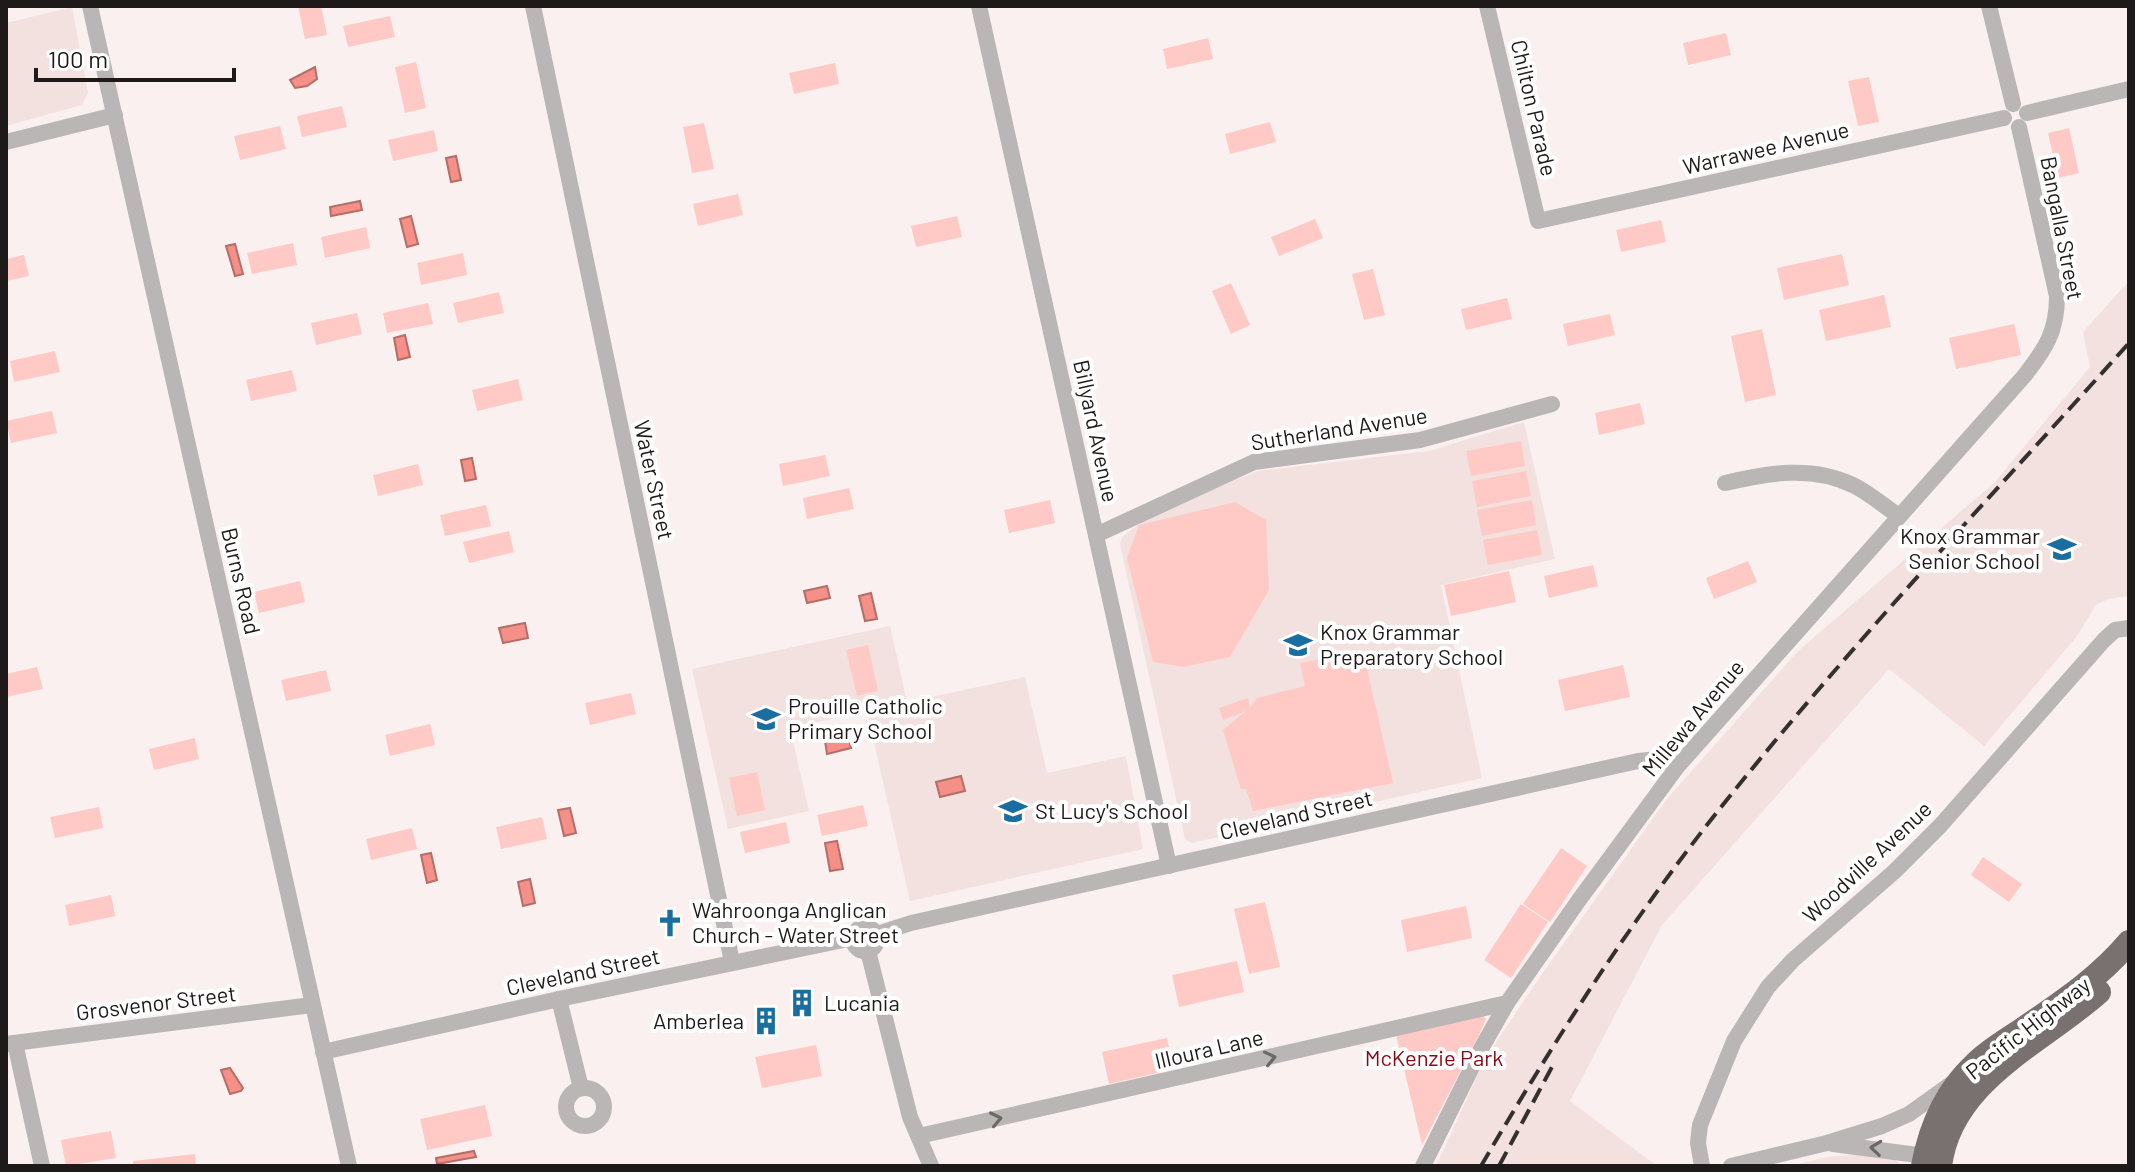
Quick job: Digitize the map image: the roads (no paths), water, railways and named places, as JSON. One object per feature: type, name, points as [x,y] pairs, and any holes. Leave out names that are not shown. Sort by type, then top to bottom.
[{"type":"highway","name":"Pacific Highway","points":[[1932,1161],[1935,1122],[1946,1101],[1975,1064],[2072,995],[2109,965],[2129,942]]},
{"type":"highway","name":"Pacific Highway","points":[[1932,1161],[1966,1103],[1986,1078],[2071,1017],[2129,962]]},
{"type":"street","name":"Burns Road","points":[[90,6],[349,1166]]},
{"type":"street","name":"Water Street","points":[[533,6],[732,962]]},
{"type":"street","name":"Billyard Avenue","points":[[979,6],[1169,866]]},
{"type":"street","name":"Chilton Parade","points":[[1487,6],[1538,221]]},
{"type":"street","name":"Bangalla Street","points":[[1989,6],[2057,296],[2057,318],[2051,337]]},
{"type":"street","name":"Warrawee Avenue","points":[[1538,221],[2129,89]]},
{"type":"street","points":[[6,142],[115,115]]},
{"type":"street","name":"Millewa Avenue","points":[[1423,1166],[1507,1003],[1677,767],[2025,375],[2051,337]]},
{"type":"street","name":"Sutherland Avenue","points":[[1096,535],[1254,462],[1420,440],[1552,404]]},
{"type":"street","points":[[1725,483],[1776,471],[1816,474],[1852,484],[1899,516]]},
{"type":"street","name":"Woodville Avenue","points":[[1702,1166],[1698,1143],[1700,1125],[1734,1041],[1768,987],[1793,960],[1895,871],[1940,826],[2104,640],[2115,630],[2129,628]]},
{"type":"street","name":"Cleveland Street","points":[[877,934],[911,923],[1638,761],[1658,759],[1677,767]]},
{"type":"street","points":[[864,927],[877,934],[877,943],[868,951],[856,947],[853,938],[864,927]]},
{"type":"street","name":"Cleveland Street","points":[[323,1052],[853,938]]},
{"type":"street","points":[[868,951],[910,1117],[931,1166]]},
{"type":"street","points":[[559,999],[581,1088]]},
{"type":"street","name":"Illoura Lane","points":[[919,1136],[1507,1003]]},
{"type":"street","name":"Grosvenor Street","points":[[11,1043],[312,1005]]},
{"type":"street","points":[[11,1043],[42,1166]]},
{"type":"street","points":[[1731,1166],[1827,1143],[1903,1117],[1975,1064]]},
{"type":"street","points":[[1827,1143],[1932,1161]]},
{"type":"railway","points":[[1481,1166],[1600,974],[1665,881],[1734,791],[1879,620],[2129,343]]},
{"type":"railway","points":[[1499,1166],[1553,1065]]},
{"type":"place","name":"Knox Grammar Senior School","points":[[2062,549]]},
{"type":"place","name":"Knox Grammar Preparatory School","points":[[1298,645]]},
{"type":"place","name":"Prouille Catholic Primary School","points":[[766,719]]},
{"type":"place","name":"St Lucy's School","points":[[1013,811]]},
{"type":"place","name":"Wahroonga Anglican Church - Water Street","points":[[670,923]]},
{"type":"place","name":"Lucania","points":[[802,1003]]},
{"type":"place","name":"Amberlea","points":[[766,1021]]},
{"type":"park label","name":"McKenzie Park","points":[[1434,1058]]}]
